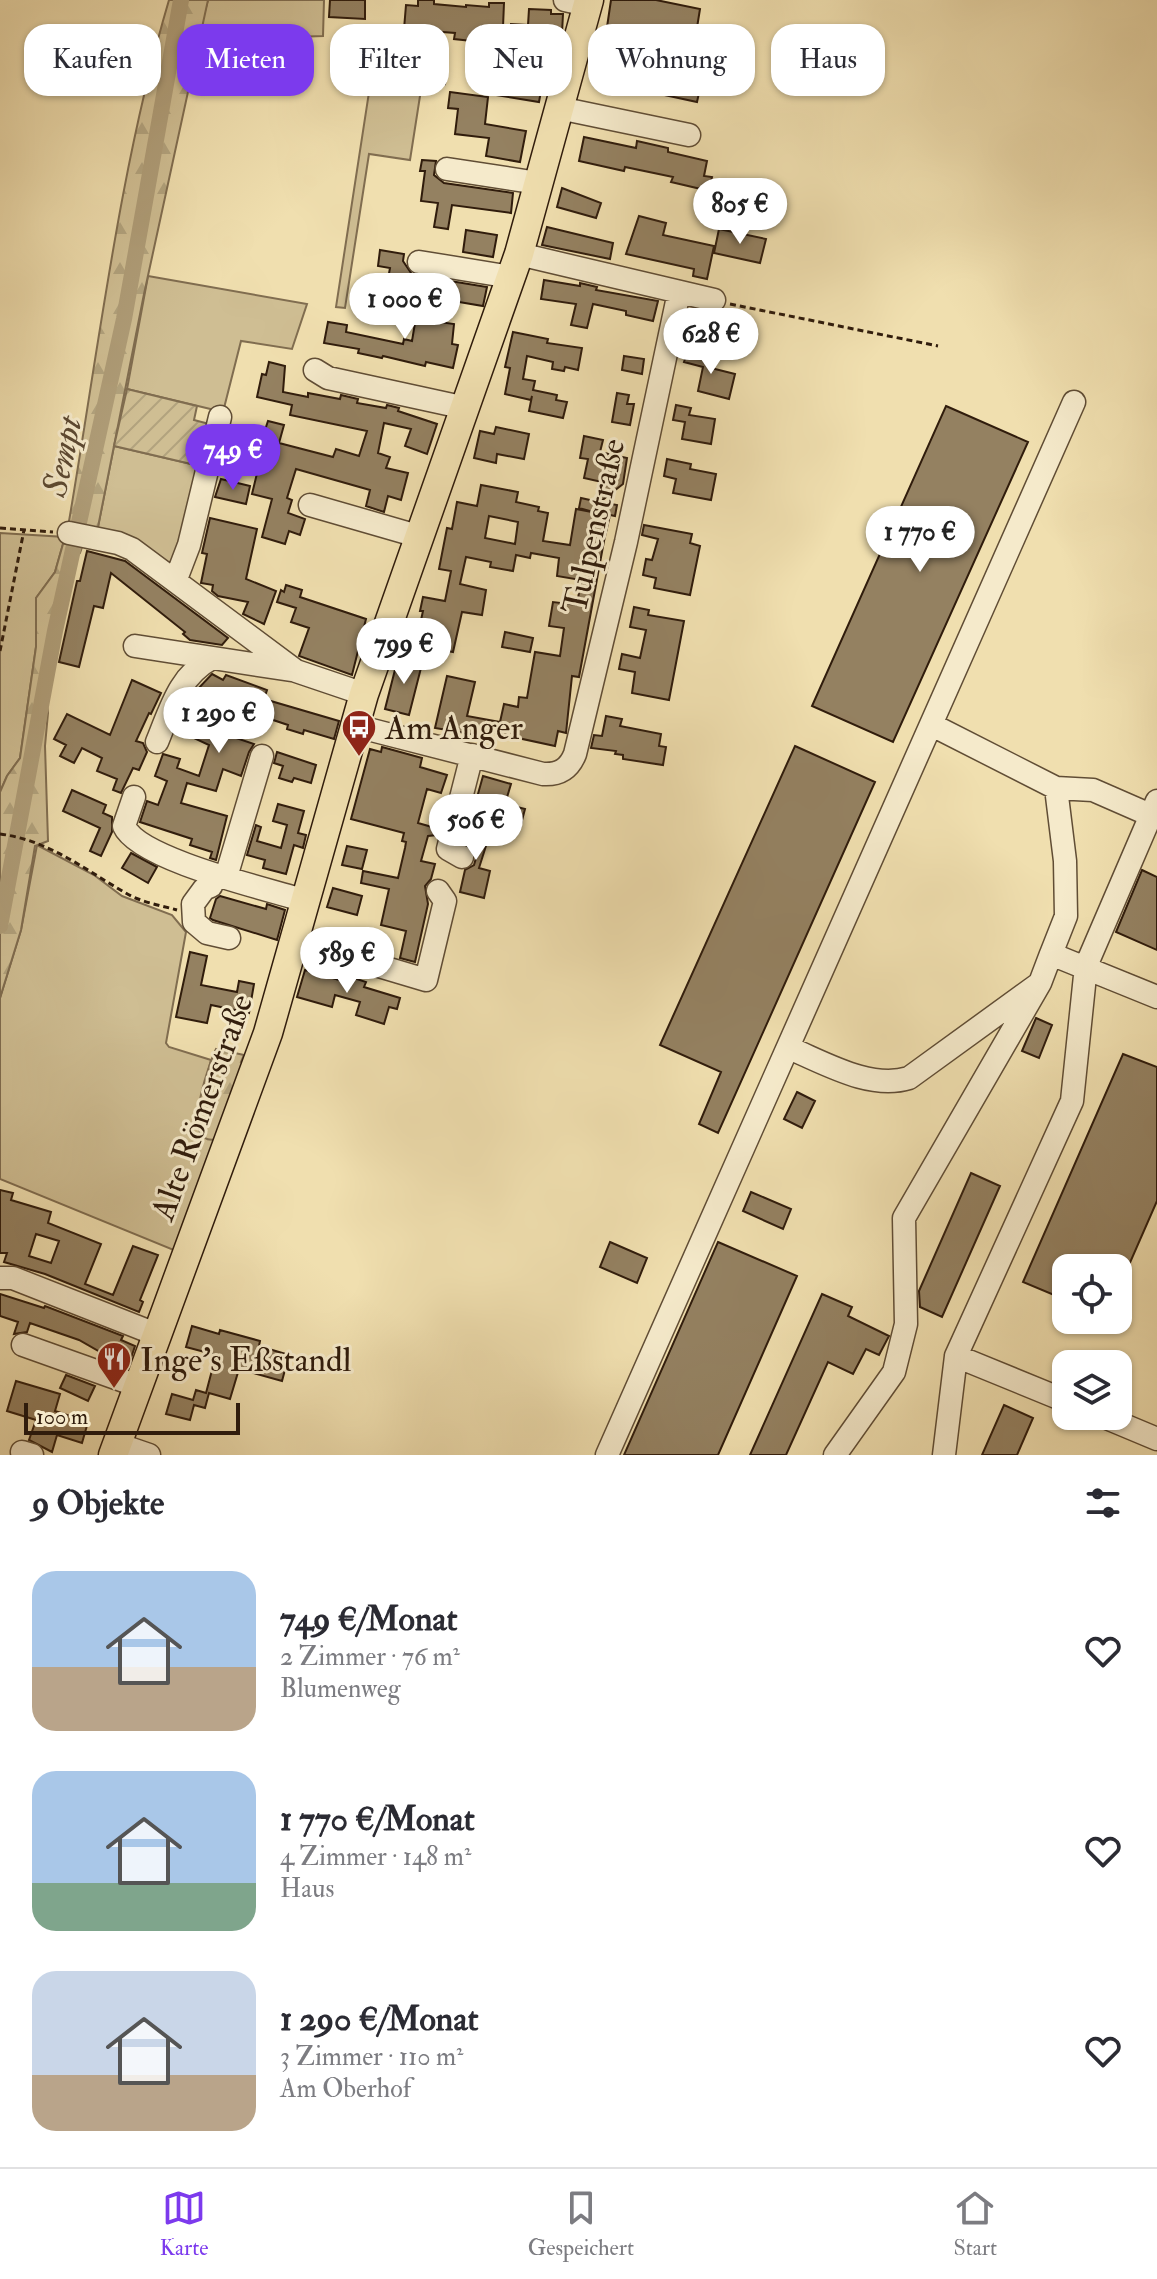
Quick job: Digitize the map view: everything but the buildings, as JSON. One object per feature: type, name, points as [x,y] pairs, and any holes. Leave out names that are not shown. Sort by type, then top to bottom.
[{"type":"main road","name":"Alte Römerstraße","points":[[115,1450],[268,1033],[364,694],[515,265],[559,108],[580,2]]},
{"type":"street","points":[[559,108],[689,135]]},
{"type":"street","points":[[447,169],[538,183]]},
{"type":"street","points":[[419,262],[515,265],[714,300]]},
{"type":"street","name":"Tulpenstraße","points":[[472,755],[543,774],[563,770],[575,754],[626,542],[679,292]]},
{"type":"street","points":[[315,370],[328,378],[466,408]]},
{"type":"street","points":[[607,1455],[1074,402]]},
{"type":"street","points":[[176,579],[189,545],[220,417]]},
{"type":"street","points":[[310,505],[421,537]]},
{"type":"street","points":[[79,534],[132,549],[296,671]]},
{"type":"street","points":[[135,646],[296,671],[364,694]]},
{"type":"street","points":[[157,742],[182,683],[199,665],[212,658]]},
{"type":"street","points":[[932,725],[1056,788],[1093,790],[1155,812],[1086,966],[1072,1101],[956,1356],[944,1455]]},
{"type":"street","points":[[356,726],[472,755],[448,849],[462,857]]},
{"type":"street","points":[[229,938],[215,936],[200,928],[192,915],[196,897],[218,881],[262,756]]},
{"type":"street","points":[[835,1455],[894,1372],[906,1324],[904,1218],[1040,983],[1066,916],[1065,861],[1056,788]]},
{"type":"street","points":[[114,848],[134,797]]},
{"type":"street","points":[[124,826],[128,836],[218,881],[306,901]]},
{"type":"street","points":[[295,941],[424,989],[445,901],[438,891]]},
{"type":"street","points":[[1051,954],[1157,997]]},
{"type":"street","points":[[789,1048],[855,1074],[894,1082],[909,1078],[1040,983]]},
{"type":"street","points":[[0,1278],[13,1278],[158,1335]]},
{"type":"street","points":[[23,1345],[138,1386]]},
{"type":"street","points":[[956,1356],[1052,1395]]},
{"type":"street","points":[[1132,1429],[1157,1439]]},
{"type":"street","points":[[115,1450],[149,1455]]},
{"type":"path","points":[[714,300],[938,346]]},
{"type":"path","points":[[0,528],[79,534]]},
{"type":"path","points":[[0,651],[24,530]]},
{"type":"path","points":[[2,835],[27,839],[94,872],[139,899],[192,915]]},
{"type":"green space","points":[[169,0],[208,0],[203,24],[177,24],[177,96],[187,96],[97,532],[68,527],[136,129],[144,96],[161,96],[161,30]]},
{"type":"green space","points":[[208,0],[324,0],[323,36],[314,36],[314,24],[201,24]]},
{"type":"green space","points":[[368,96],[420,96],[410,160],[369,154],[345,308],[336,307]]},
{"type":"green space","points":[[148,276],[307,304],[292,349],[241,341],[223,412],[127,389]]},
{"type":"green space","points":[[127,389],[197,406],[194,420],[213,425],[204,467],[114,446]]},
{"type":"green space","points":[[114,446],[204,467],[174,570],[97,532]]},
{"type":"green space","points":[[0,533],[65,537],[55,572],[36,598],[36,647],[20,758],[0,792]]},
{"type":"green space","points":[[65,537],[84,541],[80,553],[63,569],[53,611],[44,676],[48,713],[45,746],[48,841],[35,846],[21,930],[0,998],[0,792],[20,758],[36,647],[36,598],[55,572]]},
{"type":"green space","points":[[37,845],[94,875],[122,896],[172,915],[186,932],[166,1043],[169,1047],[211,1060],[201,1099],[217,1139],[176,1251],[0,1179],[0,998],[21,930]]},
{"type":"green space","points":[[216,1049],[244,1055],[241,1062],[244,1063],[217,1139],[206,1138],[200,1131],[198,1119],[203,1087]]},
{"type":"waterway","name":"Sempt","points":[[0,926],[55,631],[124,319],[181,0]]},
{"type":"place","name":"Am Anger","points":[[359,758]]},
{"type":"place","name":"Inge's Eßstandl","points":[[114,1390]]}]
